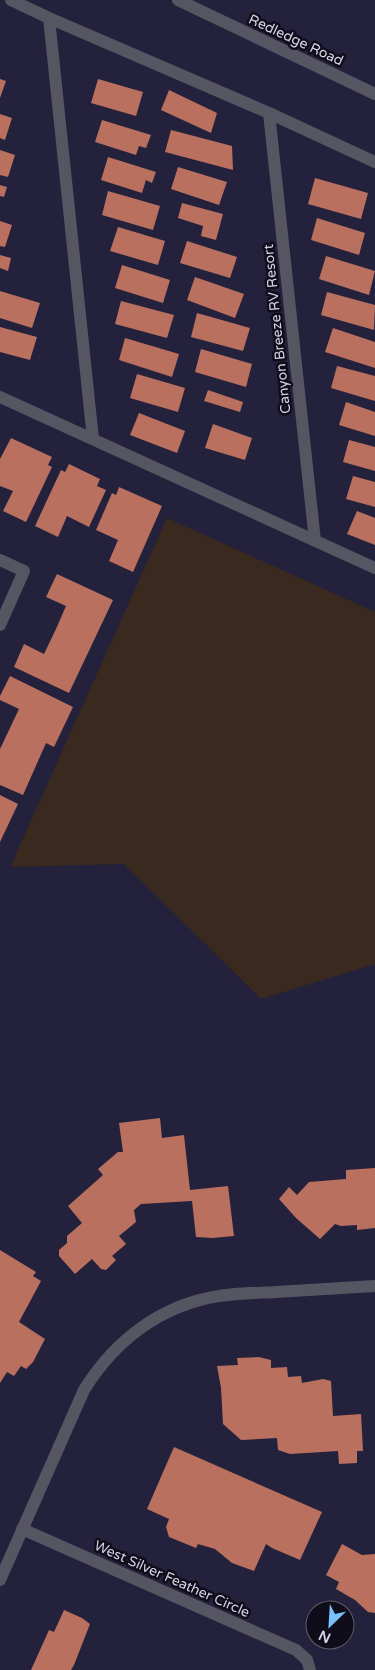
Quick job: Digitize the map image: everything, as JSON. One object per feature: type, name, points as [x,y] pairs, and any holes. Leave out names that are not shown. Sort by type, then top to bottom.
[{"type":"street","points":[[11,0],[375,162]]},
{"type":"street","name":"Redledge Road","points":[[178,0],[375,94]]},
{"type":"street","points":[[49,18],[93,439]]},
{"type":"street","name":"Canyon Breeze RV Resort","points":[[269,114],[315,541]]},
{"type":"street","points":[[0,397],[375,568]]},
{"type":"street","points":[[0,560],[24,571],[0,625]]},
{"type":"street","points":[[0,1580],[84,1390],[101,1364],[122,1341],[148,1322],[175,1308],[220,1296],[375,1286]]},
{"type":"street","name":"West Silver Feather Circle","points":[[22,1530],[296,1650],[309,1665]]},
{"type":"shaded area","points":[[167,518],[375,612],[375,964],[261,999],[124,864],[10,867]]},
{"type":"building","points":[[0,79],[6,81],[0,98]]},
{"type":"building","points":[[98,79],[143,92],[136,116],[91,103]]},
{"type":"building","points":[[169,90],[217,113],[211,133],[161,110]]},
{"type":"building","points":[[0,114],[12,118],[5,140],[0,138]]},
{"type":"building","points":[[102,120],[151,135],[146,148],[139,146],[136,155],[95,142]]},
{"type":"building","points":[[171,130],[232,146],[233,170],[165,152]]},
{"type":"building","points":[[0,150],[15,155],[8,177],[0,175]]},
{"type":"building","points":[[108,157],[156,172],[152,183],[146,180],[142,193],[101,180]]},
{"type":"building","points":[[178,167],[227,182],[219,205],[171,189]]},
{"type":"building","points":[[315,178],[368,193],[361,219],[308,204]]},
{"type":"building","points":[[0,185],[7,187],[4,197],[0,196]]},
{"type":"building","points":[[108,191],[160,206],[153,230],[102,215]]},
{"type":"building","points":[[182,203],[223,214],[216,240],[201,236],[203,226],[178,218]]},
{"type":"building","points":[[317,218],[365,233],[359,255],[311,240]]},
{"type":"building","points":[[0,221],[12,225],[5,247],[0,246]]},
{"type":"building","points":[[118,227],[165,241],[158,265],[110,251]]},
{"type":"building","points":[[187,241],[237,257],[230,278],[180,263]]},
{"type":"building","points":[[0,255],[11,258],[8,271],[0,268]]},
{"type":"building","points":[[326,256],[375,271],[369,295],[319,279]]},
{"type":"building","points":[[122,265],[170,280],[163,303],[115,288]]},
{"type":"building","points":[[195,277],[244,294],[235,318],[187,300]]},
{"type":"building","points":[[0,291],[40,303],[32,328],[0,318]]},
{"type":"building","points":[[327,292],[375,305],[374,330],[321,315]]},
{"type":"building","points":[[121,301],[174,315],[167,338],[115,324]]},
{"type":"building","points":[[197,313],[250,328],[243,351],[191,337]]},
{"type":"building","points":[[0,327],[37,337],[30,360],[0,352]]},
{"type":"building","points":[[333,328],[375,342],[375,368],[325,352]]},
{"type":"building","points":[[125,338],[179,354],[172,377],[119,360]]},
{"type":"building","points":[[201,349],[252,364],[246,387],[195,372]]},
{"type":"building","points":[[337,366],[375,376],[375,401],[331,388]]},
{"type":"building","points":[[137,374],[185,388],[178,412],[130,398]]},
{"type":"building","points":[[208,390],[243,402],[240,412],[204,401]]},
{"type":"building","points":[[346,402],[375,412],[375,436],[339,425]]},
{"type":"building","points":[[139,413],[185,431],[177,453],[130,435]]},
{"type":"building","points":[[213,424],[252,438],[245,460],[205,448]]},
{"type":"building","points":[[11,438],[52,457],[48,465],[52,467],[26,522],[3,511],[13,491],[0,486],[0,459]]},
{"type":"building","points":[[349,440],[375,447],[375,471],[343,462]]},
{"type":"building","points":[[69,464],[100,479],[97,486],[106,490],[89,527],[67,516],[58,537],[35,526],[61,470],[65,472]]},
{"type":"building","points":[[353,476],[375,482],[375,507],[346,499]]},
{"type":"building","points":[[119,487],[162,506],[133,572],[109,561],[118,540],[96,530],[112,493],[116,495]]},
{"type":"building","points":[[357,511],[375,518],[375,545],[347,534]]},
{"type":"building","points":[[57,574],[113,600],[69,693],[14,667],[24,644],[44,654],[56,629],[66,606],[46,597]]},
{"type":"building","points":[[10,676],[73,707],[54,747],[46,743],[23,795],[0,785],[0,749],[19,709],[0,700],[0,696]]},
{"type":"building","points":[[0,795],[18,804],[0,842]]},
{"type":"building","points":[[160,1118],[162,1138],[184,1135],[190,1190],[228,1186],[234,1236],[196,1237],[192,1201],[141,1204],[134,1210],[136,1222],[119,1236],[126,1244],[112,1256],[116,1260],[106,1270],[101,1269],[92,1259],[75,1274],[59,1256],[59,1250],[67,1243],[67,1236],[82,1223],[68,1206],[103,1175],[98,1169],[118,1152],[123,1152],[119,1123]]},
{"type":"building","points":[[375,1168],[375,1228],[357,1230],[357,1225],[341,1226],[335,1224],[320,1239],[296,1218],[279,1199],[289,1187],[297,1195],[309,1182],[346,1179],[346,1170]]},
{"type":"building","points":[[0,1250],[36,1272],[33,1276],[41,1281],[19,1322],[45,1339],[33,1362],[26,1369],[21,1366],[14,1376],[7,1372],[0,1383]]},
{"type":"building","points":[[259,1357],[271,1360],[271,1368],[287,1367],[288,1377],[301,1376],[302,1383],[323,1379],[331,1381],[333,1416],[361,1414],[363,1451],[357,1451],[357,1463],[339,1464],[338,1451],[290,1454],[278,1450],[277,1438],[241,1440],[223,1424],[221,1388],[217,1366],[238,1365],[237,1358]]},
{"type":"building","points":[[174,1447],[322,1512],[300,1560],[266,1544],[254,1571],[232,1563],[215,1549],[198,1544],[196,1548],[169,1537],[166,1527],[169,1519],[147,1509]]},
{"type":"building","points":[[342,1544],[362,1555],[375,1554],[375,1613],[368,1612],[355,1600],[336,1589],[339,1582],[326,1575]]},
{"type":"building","points":[[64,1610],[90,1624],[74,1665],[71,1670],[31,1670],[49,1630],[54,1632]]}]
